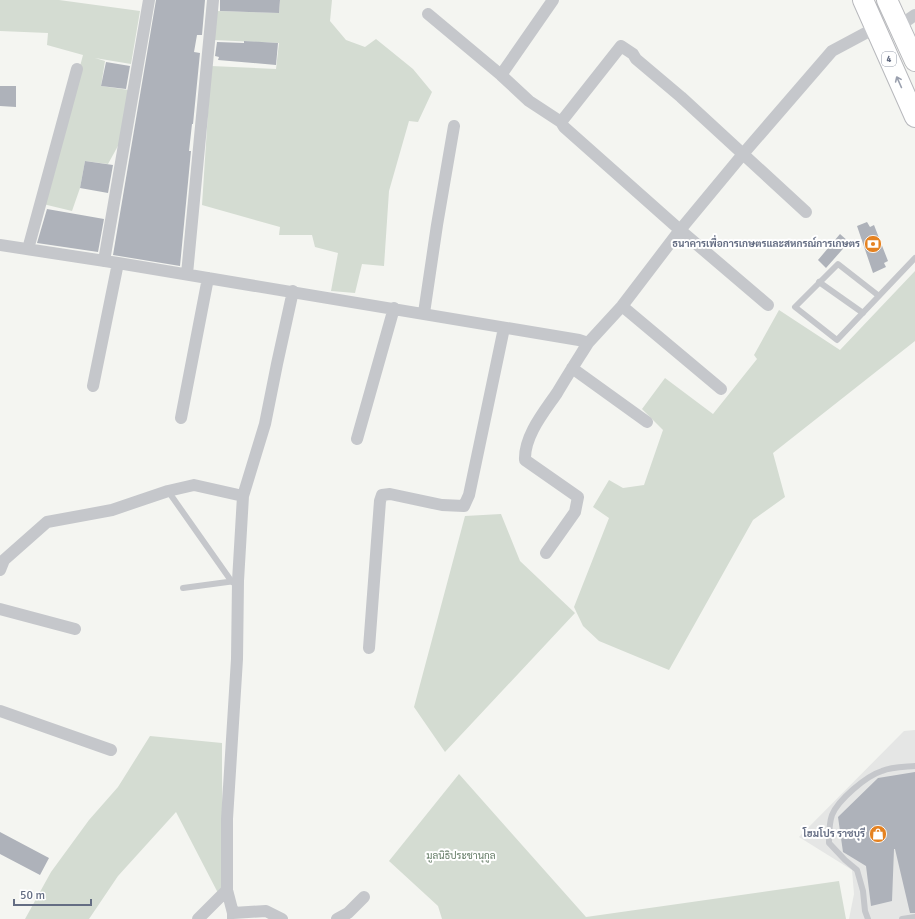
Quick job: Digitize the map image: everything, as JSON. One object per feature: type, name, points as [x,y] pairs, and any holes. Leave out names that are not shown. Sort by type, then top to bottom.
[{"type":"highway","name":"4","points":[[863,0],[915,117]]},
{"type":"highway","name":"4","points":[[887,0],[915,61]]},
{"type":"street","points":[[104,261],[149,0]]},
{"type":"street","points":[[187,274],[213,0]]},
{"type":"street","points":[[501,75],[553,0]]},
{"type":"street","points":[[428,14],[501,75],[529,101],[561,122],[564,127],[680,230],[768,305]]},
{"type":"street","points":[[899,26],[915,15]]},
{"type":"street","points":[[546,553],[575,512],[578,497],[525,460],[525,454],[530,436],[572,368],[588,343],[622,306],[680,230],[832,51],[875,28]]},
{"type":"street","points":[[561,122],[621,46],[633,54],[636,59],[806,212]]},
{"type":"street","points":[[28,249],[77,69]]},
{"type":"street","points":[[424,313],[454,126]]},
{"type":"street","points":[[0,245],[294,291],[579,340],[588,343]]},
{"type":"street","points":[[93,386],[118,263]]},
{"type":"street","points":[[181,418],[208,278]]},
{"type":"street","points":[[282,919],[266,911],[233,916],[227,890],[227,819],[237,659],[235,581],[242,496],[265,424],[276,364],[294,291]]},
{"type":"street","points":[[622,306],[721,389]]},
{"type":"street","points":[[357,439],[394,308]]},
{"type":"street","points":[[369,648],[380,501],[382,495],[390,494],[442,505],[464,506],[469,495],[504,328]]},
{"type":"street","points":[[572,368],[647,422]]},
{"type":"street","points":[[0,570],[4,560],[47,522],[112,510],[168,491],[194,485],[242,496]]},
{"type":"street","points":[[0,609],[75,629]]},
{"type":"street","points":[[0,711],[111,750]]},
{"type":"street","points":[[198,919],[227,890]]},
{"type":"street","points":[[338,919],[348,913],[364,898]]},
{"type":"lane","points":[[879,296],[838,264],[795,307],[837,340],[863,313],[915,258]]},
{"type":"lane","points":[[819,282],[863,313]]},
{"type":"lane","points":[[168,491],[235,581],[183,588]]},
{"type":"lane","points":[[868,919],[865,911],[863,891],[857,870],[840,856],[829,843],[832,816],[838,804],[866,780],[882,771],[915,766]]},
{"type":"lane","points":[[902,919],[915,917]]},
{"type":"shaded area","points":[[915,730],[915,919],[849,919],[854,894],[852,870],[799,837],[904,731]]},
{"type":"green space","points":[[0,0],[59,0],[140,11],[131,64],[95,58],[105,61],[101,86],[129,90],[119,144],[108,164],[85,161],[80,188],[72,211],[43,204],[83,55],[47,45],[48,33],[0,31]]},
{"type":"green space","points":[[280,0],[332,0],[330,21],[346,40],[365,47],[376,39],[413,69],[432,92],[418,122],[409,121],[389,191],[384,266],[362,264],[355,293],[331,291],[338,253],[315,247],[312,235],[279,235],[280,227],[202,205],[211,66],[276,69],[279,43],[214,40],[217,11],[279,13]]},
{"type":"green space","points":[[915,271],[915,341],[773,453],[785,497],[753,520],[669,670],[599,641],[583,626],[574,607],[609,518],[593,507],[609,480],[623,488],[644,485],[663,430],[642,409],[665,378],[713,414],[757,359],[754,355],[779,310],[840,350]]},
{"type":"green space","points":[[501,514],[520,561],[575,613],[445,752],[414,707],[465,516]]},
{"type":"green space","points":[[150,736],[222,743],[224,887],[218,893],[176,812],[118,876],[89,919],[25,919],[51,872],[89,820],[118,787]]},
{"type":"green space","name":"มูลนิธิประชานุกูล","points":[[459,774],[586,917],[839,881],[846,919],[442,919],[438,906],[389,861]]},
{"type":"building","points":[[156,0],[205,0],[202,35],[197,35],[194,52],[200,53],[189,151],[191,151],[180,266],[113,255]]},
{"type":"building","points":[[220,0],[280,0],[279,13],[220,11]]},
{"type":"building","points":[[244,41],[278,43],[276,65],[218,60],[219,57],[215,56],[217,42],[244,43]]},
{"type":"building","points":[[106,62],[130,66],[126,89],[101,86]]},
{"type":"building","points":[[0,86],[16,86],[16,107],[0,106]]},
{"type":"building","points":[[85,161],[113,165],[108,193],[80,188]]},
{"type":"building","points":[[47,209],[104,219],[98,252],[37,243]]},
{"type":"building","name":"ธนาคารเพื่อการเกษตรและสหกรณ์การเกษตร","points":[[867,222],[870,227],[874,225],[888,261],[884,263],[886,267],[873,273],[857,226]]},
{"type":"building","points":[[840,234],[849,242],[826,268],[818,260]]},
{"type":"building","name":"โฮมโปร ราชบุรี","points":[[915,772],[915,913],[910,913],[895,849],[892,901],[871,906],[866,866],[843,852],[838,817],[878,778]]},
{"type":"building","points":[[0,832],[49,858],[40,875],[0,854]]},
{"type":"place","name":"ธนาคารเพื่อการเกษตรและสหกรณ์การเกษตร","points":[[873,244]]},
{"type":"place","name":"โฮมโปร ราชบุรี","points":[[878,834]]}]
